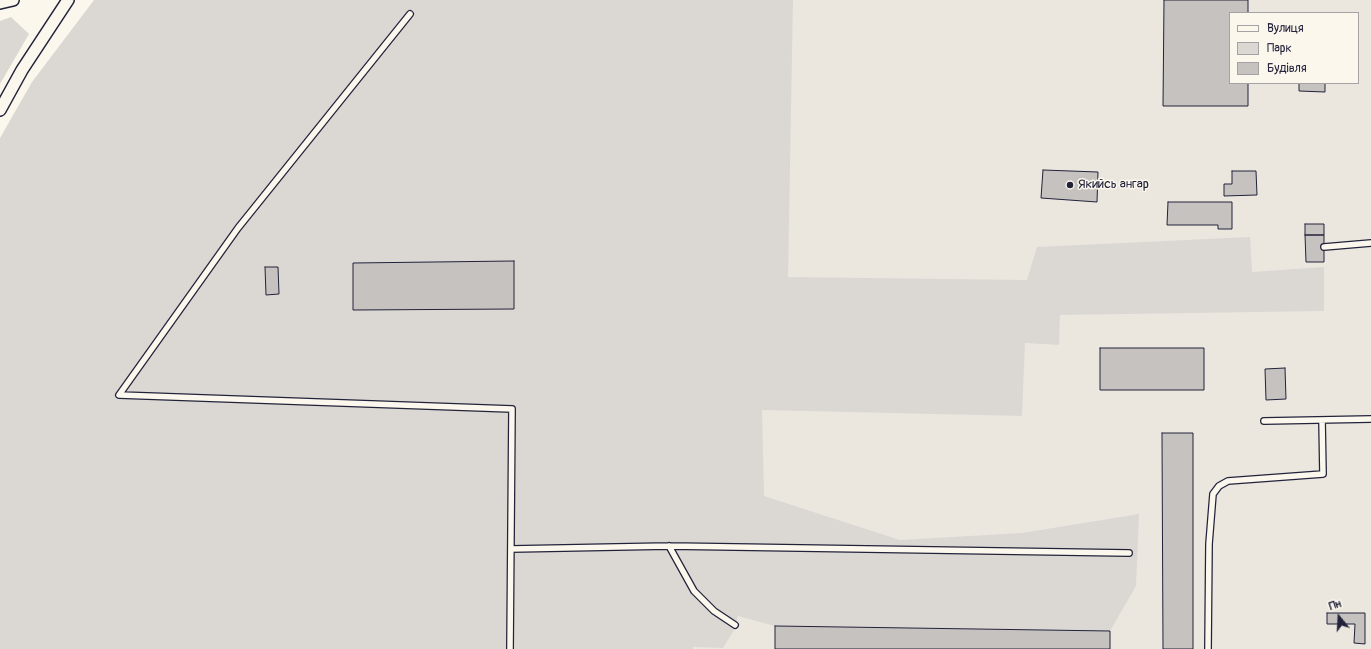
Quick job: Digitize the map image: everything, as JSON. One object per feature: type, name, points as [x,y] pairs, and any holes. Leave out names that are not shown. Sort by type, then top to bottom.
[{"type":"street","points":[[0,3],[13,0]]},
{"type":"street","points":[[0,110],[22,70],[68,0]]},
{"type":"lane","points":[[410,14],[238,228],[119,395],[512,409],[510,649]]},
{"type":"lane","points":[[1324,247],[1371,243]]},
{"type":"lane","points":[[1264,422],[1371,419]]},
{"type":"lane","points":[[1208,649],[1209,544],[1213,494],[1219,486],[1228,481],[1323,474],[1322,420]]},
{"type":"lane","points":[[511,549],[669,546],[1129,553]]},
{"type":"lane","points":[[669,546],[694,591],[714,611],[735,626]]},
{"type":"shaded area","points":[[359,0],[1371,0],[1371,649],[29,649]]},
{"type":"green space","points":[[94,0],[793,0],[788,277],[1027,280],[1037,247],[1250,237],[1252,272],[1324,267],[1324,311],[1060,315],[1059,345],[1025,343],[1022,416],[762,410],[764,496],[900,540],[1022,533],[1139,514],[1136,586],[1110,631],[775,626],[738,616],[734,630],[723,648],[0,649],[0,138],[32,82]]},
{"type":"green space","points":[[11,17],[29,34],[0,84],[0,21]]},
{"type":"building","points":[[1164,0],[1248,0],[1248,12],[1229,12],[1229,84],[1248,84],[1248,106],[1163,106]]},
{"type":"building","points":[[1299,84],[1325,84],[1325,92],[1299,91]]},
{"type":"building","name":"Якийсь ангар","points":[[1043,170],[1098,172],[1097,202],[1041,198]]},
{"type":"building","points":[[1232,171],[1256,171],[1257,195],[1224,196],[1224,184],[1232,184]]},
{"type":"building","points":[[1168,202],[1232,202],[1232,229],[1218,229],[1218,225],[1167,225]]},
{"type":"building","points":[[1305,224],[1324,224],[1324,235],[1305,235]]},
{"type":"building","points":[[1305,235],[1324,235],[1324,262],[1306,262]]},
{"type":"building","points":[[514,261],[514,309],[353,310],[353,263]]},
{"type":"building","points":[[265,267],[278,267],[279,294],[266,295]]},
{"type":"building","points":[[1100,348],[1204,348],[1204,390],[1100,390]]},
{"type":"building","points":[[1285,368],[1286,399],[1266,400],[1265,369]]},
{"type":"building","points":[[1162,433],[1193,433],[1193,649],[1163,649]]},
{"type":"building","points":[[1327,613],[1365,613],[1365,644],[1354,643],[1355,624],[1327,624]]},
{"type":"building","points":[[775,626],[1110,631],[1110,649],[775,649]]},
{"type":"place","name":"Якийсь ангар","points":[[1070,185]]}]
